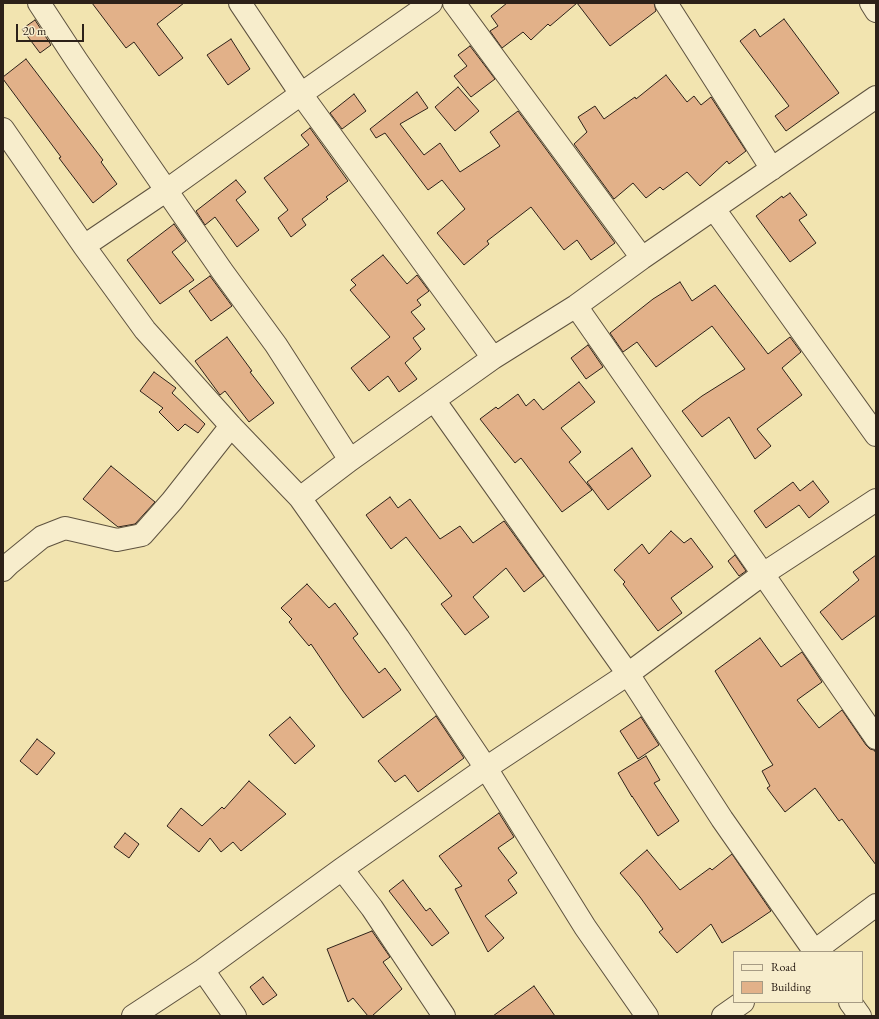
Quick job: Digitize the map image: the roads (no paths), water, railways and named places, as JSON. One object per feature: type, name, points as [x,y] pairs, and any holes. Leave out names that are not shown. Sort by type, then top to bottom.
[{"type":"street","points":[[39,3],[77,61],[222,271],[276,345],[350,460]]},
{"type":"street","points":[[240,3],[301,94],[493,358]]},
{"type":"street","points":[[84,246],[167,190],[431,3]]},
{"type":"street","points":[[454,3],[642,258]]},
{"type":"street","points":[[666,3],[772,169]]},
{"type":"street","points":[[871,3],[876,11]]},
{"type":"street","points":[[300,498],[350,460],[493,358],[576,306],[642,258],[876,97]]},
{"type":"street","points":[[3,130],[144,330],[231,426],[300,498],[398,637],[486,768],[585,927],[647,1016]]},
{"type":"street","points":[[714,208],[876,435]]},
{"type":"street","points":[[576,306],[764,574],[876,738]]},
{"type":"street","points":[[434,400],[628,674],[722,819],[813,951]]},
{"type":"street","points":[[3,570],[8,564],[42,537],[65,528],[118,540],[142,535],[172,501],[231,426]]},
{"type":"street","points":[[133,1016],[203,970],[342,869],[486,768],[628,674],[764,574],[876,500]]},
{"type":"street","points":[[342,869],[372,908],[444,1016]]},
{"type":"street","points":[[815,951],[876,906]]},
{"type":"street","points":[[203,970],[235,1016]]},
{"type":"street","points":[[723,1016],[742,1003]]},
{"type":"street","points":[[851,1003],[860,1016]]}]
